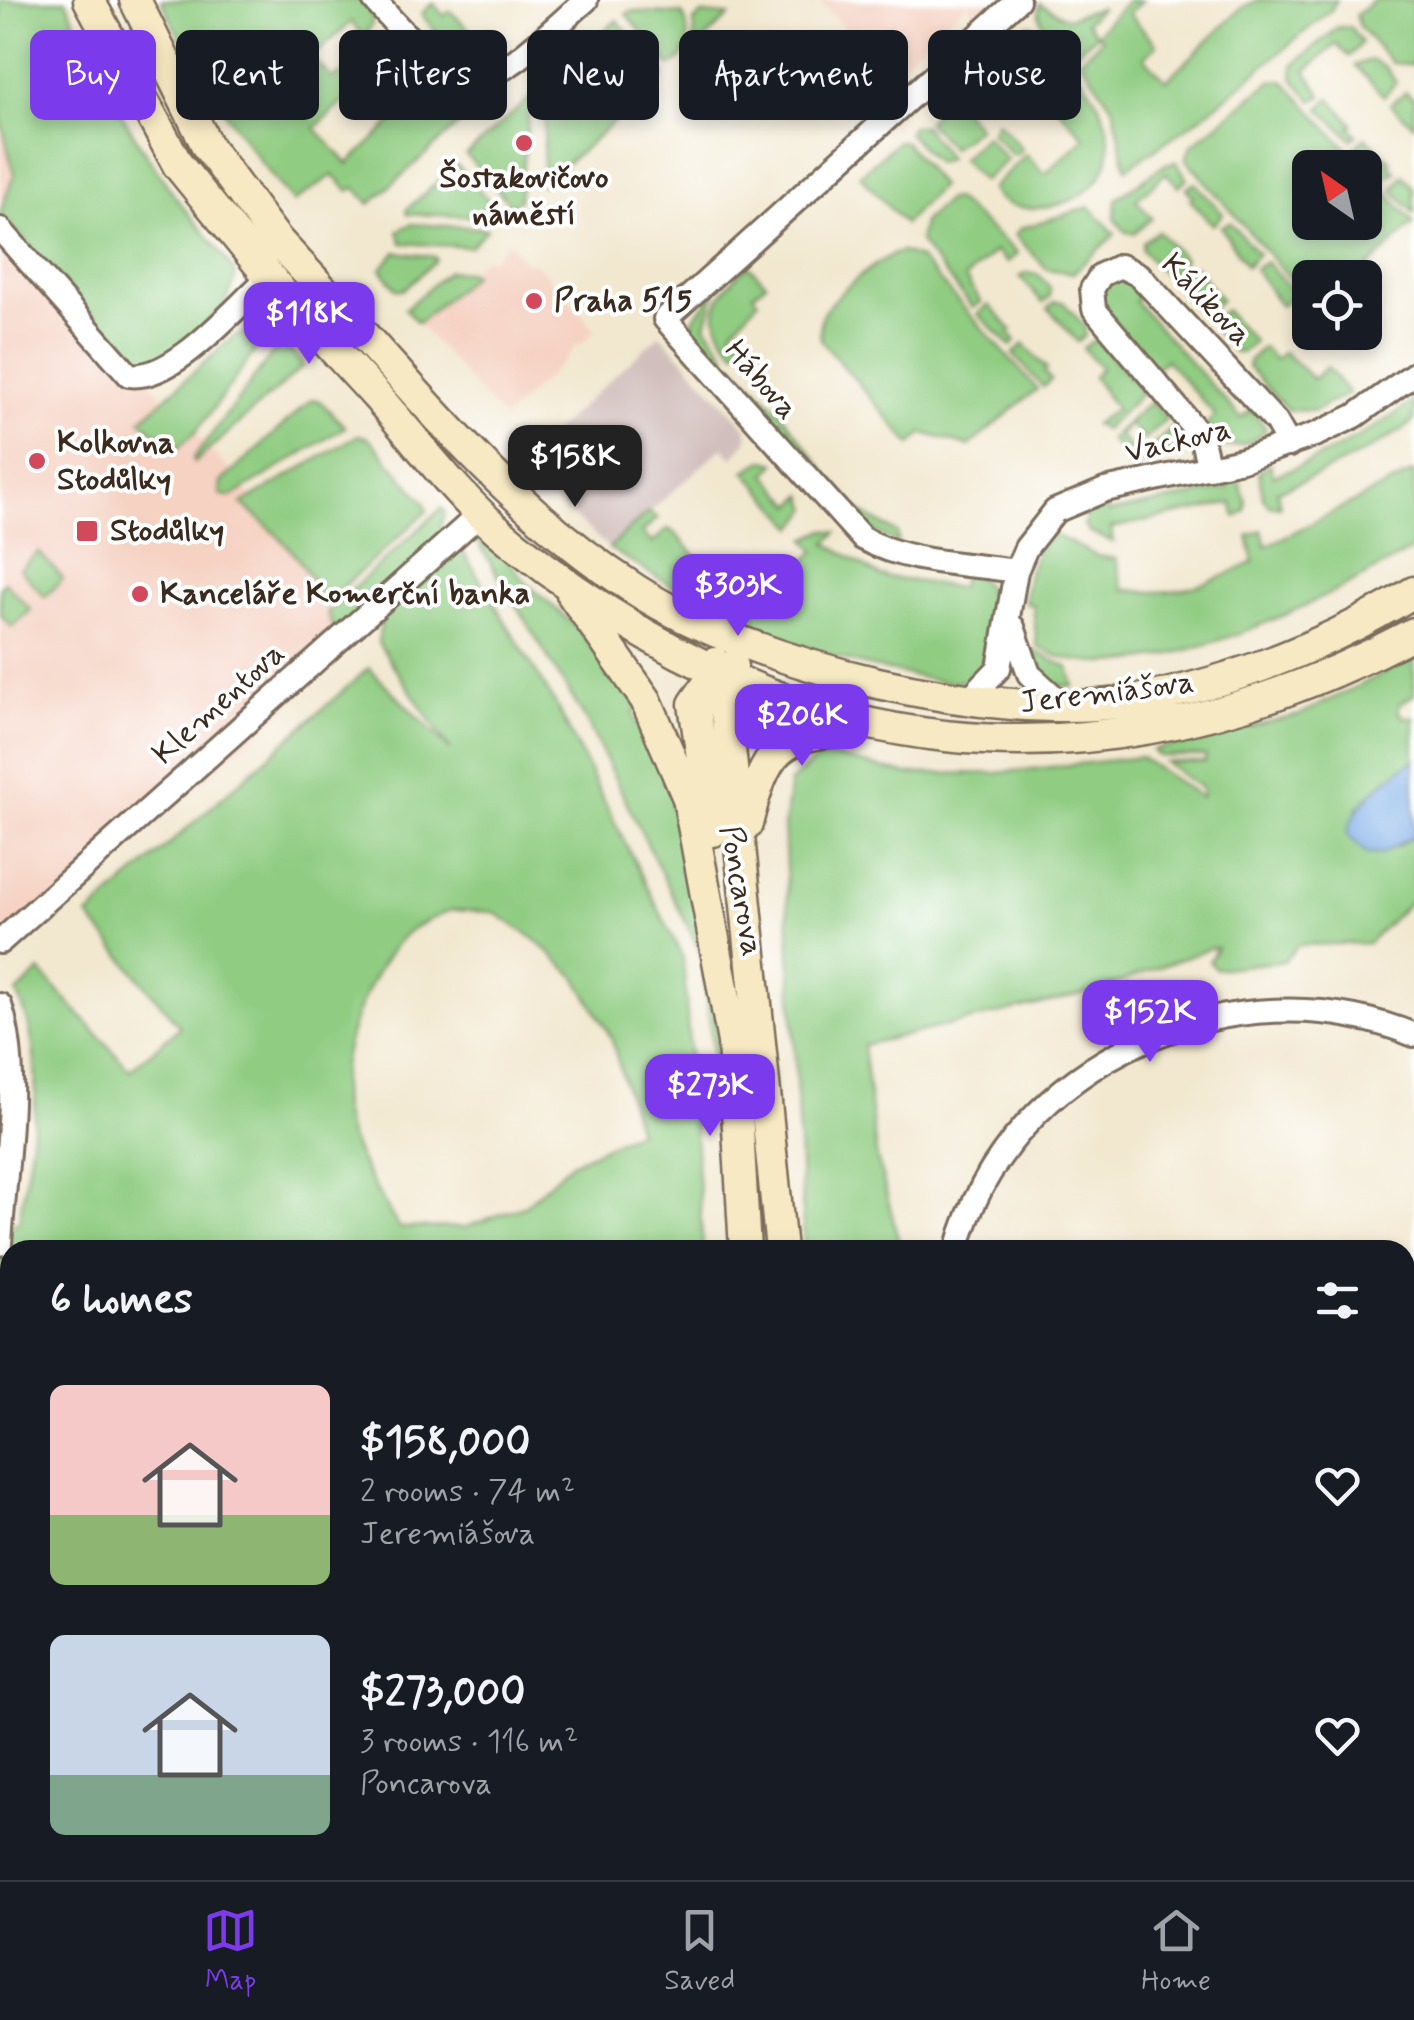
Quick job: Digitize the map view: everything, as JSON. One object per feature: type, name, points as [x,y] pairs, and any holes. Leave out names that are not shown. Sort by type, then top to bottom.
[{"type":"main road","name":"Jeremiášova","points":[[89,0],[178,166],[278,289],[481,513],[562,579],[629,625],[719,676],[775,699],[892,728],[1041,740],[1186,723],[1280,695],[1414,633]]},
{"type":"main road","name":"Jeremiášova","points":[[135,0],[207,146],[276,239],[471,454],[559,535],[638,592],[701,623],[758,647],[861,678],[972,697],[1064,705],[1129,701],[1216,682],[1300,652],[1414,592]]},
{"type":"main road","name":"Poncarova","points":[[562,579],[638,688],[675,762],[696,832],[730,1024],[744,1240]]},
{"type":"main road","name":"Poncarova","points":[[701,623],[719,676],[742,846],[781,1240]]},
{"type":"main road","points":[[730,1024],[710,803],[693,714],[700,693],[758,647]]},
{"type":"main road","points":[[742,846],[758,778],[766,763],[788,742],[814,732],[892,728]]},
{"type":"street","points":[[374,0],[430,60],[456,74],[479,78],[508,69],[586,0]]},
{"type":"street","name":"Hábova","points":[[1016,570],[923,560],[883,550],[862,538],[665,319],[1018,0]]},
{"type":"street","points":[[0,230],[129,375],[146,378],[170,367],[278,289]]},
{"type":"street","name":"Kálikova","points":[[1210,468],[1201,436],[1094,309],[1091,297],[1095,282],[1115,267],[1139,275],[1276,422],[1289,445]]},
{"type":"street","name":"Vackova","points":[[972,697],[999,668],[1016,570],[1055,511],[1075,500],[1289,445],[1355,416],[1414,374]]},
{"type":"street","name":"Klementova","points":[[0,942],[481,513]]},
{"type":"street","name":"Vackova","points":[[1009,614],[1024,665],[1064,705]]},
{"type":"street","points":[[0,1005],[8,1028],[10,1068],[0,1240]]},
{"type":"street","points":[[960,1240],[995,1166],[1034,1117],[1084,1076],[1136,1042],[1201,1018],[1273,1007],[1329,1011],[1404,1037]]},
{"type":"shaded area","points":[[819,0],[1003,0],[970,29],[975,18],[968,3],[938,30],[928,30],[928,39],[908,57],[908,30],[846,30]]},
{"type":"shaded area","points":[[0,118],[14,174],[0,214]]},
{"type":"shaded area","points":[[0,214],[261,506],[343,611],[350,650],[37,929],[5,950],[0,945]]},
{"type":"shaded area","points":[[508,242],[528,264],[533,260],[595,330],[581,345],[575,345],[570,355],[503,419],[418,323],[471,276],[468,272],[486,256],[491,260]]},
{"type":"shaded area","points":[[660,334],[746,427],[748,440],[733,458],[723,447],[609,548],[516,466]]},
{"type":"green space","points":[[0,0],[66,0],[80,30],[30,30],[30,120],[125,120],[174,195],[235,274],[225,301],[204,326],[151,364],[134,360],[0,213],[14,174],[0,116]]},
{"type":"green space","points":[[161,0],[360,0],[372,14],[368,30],[358,30],[351,22],[319,51],[319,30],[177,30]]},
{"type":"green space","points":[[1128,0],[1142,1],[1128,13],[1157,45],[1144,57],[1166,81],[1243,7],[1257,0],[1337,0],[1331,10],[1203,116],[1126,169],[1114,109],[1081,61],[1102,39],[1097,34],[1081,47],[1081,30],[1047,30],[1040,18],[1040,4],[1067,18],[1101,8],[1086,22],[1096,34]]},
{"type":"green space","points":[[1374,0],[1414,0],[1414,65],[1392,63],[1359,26],[1356,15]]},
{"type":"green space","points":[[433,3],[444,16],[450,11],[470,30],[435,30],[421,14]]},
{"type":"green space","points":[[626,14],[682,14],[687,30],[679,30],[676,63],[670,66],[659,53],[659,30],[640,30]]},
{"type":"green space","points":[[702,14],[729,16],[715,30],[694,30],[694,21]]},
{"type":"green space","points":[[617,20],[626,30],[605,30]]},
{"type":"green space","points":[[1338,27],[1350,27],[1362,42],[1349,57],[1336,44],[1306,71],[1322,96],[1313,101],[1294,80],[1293,65]]},
{"type":"green space","points":[[1371,60],[1386,68],[1396,82],[1384,96],[1355,65]]},
{"type":"green space","points":[[319,64],[332,78],[339,75],[339,106],[315,128],[348,164],[395,120],[464,120],[370,204],[355,187],[349,191],[333,175],[293,202],[231,120],[319,120]]},
{"type":"green space","points":[[1081,77],[1095,97],[1109,135],[1106,164],[1092,186],[1070,200],[1046,207],[1021,207],[1002,201],[992,188],[1026,154],[1045,174],[1085,138],[1069,120],[1081,120]]},
{"type":"green space","points":[[1283,80],[1348,150],[1292,150],[1292,240],[1382,240],[1382,187],[1414,223],[1376,260],[1292,260],[1290,279],[1186,159],[1191,146],[1271,81]]},
{"type":"green space","points":[[1406,92],[1414,98],[1414,125],[1390,104]]},
{"type":"green space","points":[[1330,98],[1353,124],[1350,127],[1357,135],[1352,139],[1320,109]]},
{"type":"green space","points":[[527,101],[519,200],[511,205],[466,155]]},
{"type":"green space","points":[[545,120],[616,120],[542,185]]},
{"type":"green space","points":[[972,120],[978,127],[951,148],[927,121]]},
{"type":"green space","points":[[997,121],[1022,149],[1017,154],[1011,154],[991,132]]},
{"type":"green space","points":[[911,126],[924,126],[948,158],[936,163],[908,133]]},
{"type":"green space","points":[[985,135],[1007,160],[982,181],[961,159]]},
{"type":"green space","points":[[1365,137],[1379,150],[1357,150]]},
{"type":"green space","points":[[898,141],[905,142],[940,186],[904,224],[860,175]]},
{"type":"green space","points":[[1382,153],[1391,161],[1388,164],[1396,172],[1382,178]]},
{"type":"green space","points":[[1177,162],[1187,179],[1178,186],[1166,173],[1136,200],[1152,218],[1134,233],[1126,232],[1115,219],[1116,199],[1166,164]]},
{"type":"green space","points":[[457,165],[503,217],[407,214],[406,210]]},
{"type":"green space","points":[[1403,175],[1414,187],[1414,213],[1393,190]]},
{"type":"green space","points":[[1195,183],[1223,214],[1213,225],[1190,200],[1193,197],[1186,188]]},
{"type":"green space","points":[[955,199],[1017,253],[1007,263],[995,251],[965,278],[981,302],[973,308],[919,242],[923,222],[947,200]]},
{"type":"green space","points":[[1090,207],[1115,234],[1073,273],[1047,269],[1015,235],[1021,228]]},
{"type":"green space","points":[[1230,222],[1258,254],[1246,266],[1221,227]]},
{"type":"green space","points":[[412,224],[487,229],[470,247],[402,243],[398,231]]},
{"type":"green space","points":[[1158,231],[1184,259],[1170,274],[1163,273],[1142,250],[1143,242]]},
{"type":"green space","points":[[396,252],[436,260],[403,290],[396,289],[381,269]]},
{"type":"green space","points":[[902,252],[919,258],[1037,389],[969,446],[923,433],[911,445],[821,340],[822,316],[835,299],[870,269]]},
{"type":"green space","points":[[1266,262],[1292,295],[1281,306],[1254,269]]},
{"type":"green space","points":[[748,265],[766,283],[753,294],[758,301],[732,330],[744,344],[735,351],[718,327],[717,306],[727,286]]},
{"type":"green space","points":[[1195,266],[1221,300],[1206,313],[1199,312],[1177,285]]},
{"type":"green space","points":[[448,271],[468,272],[472,276],[418,323],[405,309]]},
{"type":"green space","points":[[1026,273],[1039,275],[1050,288],[1050,296],[1043,303],[1020,277]]},
{"type":"green space","points":[[1131,275],[1145,290],[1135,301],[1241,418],[1252,409],[1266,429],[1256,438],[1240,445],[1221,446],[1205,426],[1215,415],[1166,360],[1153,370],[1099,305],[1105,279]]},
{"type":"green space","points":[[716,289],[706,325],[727,356],[718,366],[695,336],[692,321]]},
{"type":"green space","points":[[1054,302],[1063,302],[1085,327],[1085,336],[1078,342],[1048,308]]},
{"type":"green space","points":[[989,305],[1012,330],[1009,333],[1016,341],[1011,346],[978,314]]},
{"type":"green space","points":[[1225,310],[1254,342],[1241,353],[1234,352],[1213,328],[1213,320]]},
{"type":"green space","points":[[249,332],[257,343],[255,351],[197,431],[174,451],[141,420],[234,336]]},
{"type":"green space","points":[[1096,339],[1143,392],[1104,430],[1094,424],[1116,409],[1093,377],[1101,368],[1083,348]]},
{"type":"green space","points":[[282,341],[303,366],[195,462],[193,459]]},
{"type":"green space","points":[[1024,344],[1047,369],[1044,372],[1051,380],[1043,387],[1013,354]]},
{"type":"green space","points":[[1263,347],[1275,360],[1284,352],[1313,379],[1327,367],[1349,393],[1315,411],[1288,410],[1248,367],[1249,360]]},
{"type":"green space","points":[[731,363],[778,409],[828,475],[821,482],[722,371]]},
{"type":"green space","points":[[312,399],[320,401],[345,427],[231,497],[220,494],[221,482]]},
{"type":"green space","points":[[1414,401],[1414,421],[1398,432],[1348,460],[1277,491],[1280,506],[1269,505],[1263,498],[1259,472],[1270,463],[1273,476],[1311,461]]},
{"type":"green space","points":[[1150,402],[1167,418],[1144,440],[1130,424],[1119,435],[1139,458],[1174,427],[1181,442],[1168,456],[1130,464],[1110,439]]},
{"type":"green space","points":[[358,435],[369,438],[425,503],[427,511],[323,605],[290,549],[242,504]]},
{"type":"green space","points":[[765,460],[776,463],[766,474],[793,505],[804,495],[809,509],[795,527],[745,471]]},
{"type":"green space","points":[[1414,472],[1414,548],[1282,616],[1174,653],[1122,662],[1076,660],[1037,646],[1033,604],[1025,604],[1027,584],[1041,547],[1055,535],[1097,556],[1116,559],[1123,589],[1174,591],[1206,583],[1254,562],[1248,536],[1262,530],[1266,546]]},
{"type":"green space","points":[[1225,475],[1238,478],[1246,501],[1245,511],[1236,517],[1232,503],[1111,528],[1113,542],[1089,532],[1084,524],[1088,510],[1104,500],[1108,513],[1228,488]]},
{"type":"green space","points":[[832,480],[862,513],[897,533],[898,543],[867,528],[825,486]]},
{"type":"green space","points":[[442,508],[445,513],[440,527],[445,533],[335,633],[327,612]]},
{"type":"green space","points":[[648,512],[658,518],[642,532],[652,543],[668,529],[674,532],[747,613],[816,551],[806,539],[825,530],[837,532],[827,543],[880,576],[960,588],[962,574],[975,576],[992,600],[992,654],[976,677],[943,682],[866,666],[789,642],[682,592],[609,548]]},
{"type":"green space","points":[[476,539],[494,543],[527,584],[577,627],[639,708],[633,714],[644,737],[659,745],[676,798],[701,908],[716,1021],[728,1190],[702,955],[586,720]]},
{"type":"green space","points":[[460,547],[556,705],[683,958],[702,1240],[0,1240],[0,1225],[19,1222],[35,1106],[33,1048],[17,993],[40,971],[130,1070],[180,1027],[88,916],[369,668],[451,751],[378,643],[382,616]],"holes":[[[451,910],[494,912],[536,940],[576,977],[611,1037],[638,1131],[571,1163],[526,1205],[466,1227],[399,1228],[351,1140],[342,1103],[346,1052],[363,999],[404,935]]]},
{"type":"green space","points":[[39,552],[63,579],[45,597],[20,569]]},
{"type":"green space","points":[[5,582],[31,610],[12,627],[0,614],[0,587]]},
{"type":"green space","points":[[1032,650],[1069,668],[1074,686],[1051,682],[1037,665]]},
{"type":"green space","points":[[1414,658],[1414,695],[1400,703],[1398,711],[1404,717],[1414,717],[1414,760],[1356,809],[1397,847],[1414,836],[1414,898],[1368,943],[1298,945],[1284,961],[1216,969],[1209,961],[1217,948],[1210,948],[1093,992],[863,1045],[876,1153],[898,1240],[804,1240],[784,826],[790,782],[824,754],[906,774],[997,773],[1140,757],[1201,797],[1202,789],[1165,762],[1205,762],[1206,756],[1158,756],[1153,750],[1299,715]]},
{"type":"water","points":[[1414,760],[1414,836],[1381,854],[1367,854],[1347,834],[1351,822],[1373,792]]},
{"type":"place","name":"Šostakovičovo náměstí","points":[[524,143]]},
{"type":"place","name":"Praha 515","points":[[534,301]]},
{"type":"place","name":"Kolkovna Stodůlky","points":[[37,461]]},
{"type":"place","name":"Stodůlky","points":[[87,531]]},
{"type":"place","name":"Kanceláře Komerční banka","points":[[140,594]]}]
